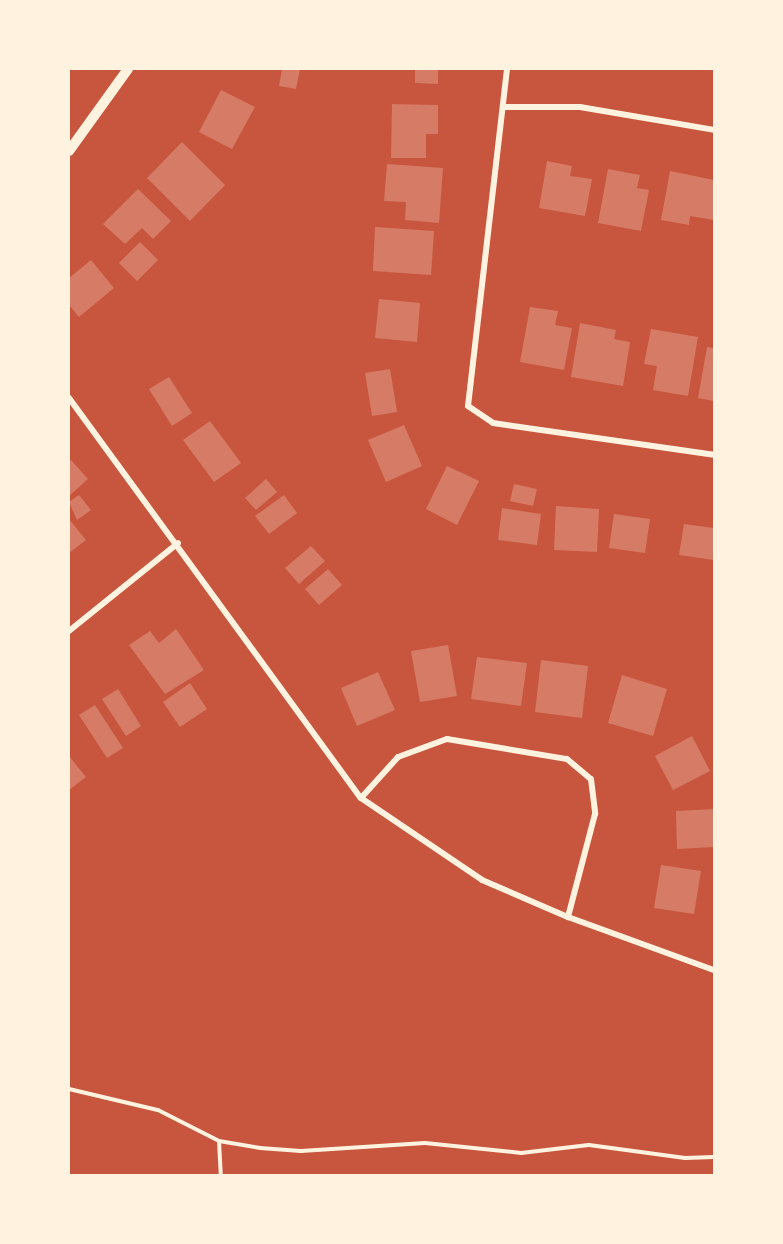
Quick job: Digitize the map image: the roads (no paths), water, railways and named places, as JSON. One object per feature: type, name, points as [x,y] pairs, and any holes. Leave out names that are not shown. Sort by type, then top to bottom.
[{"type":"street","points":[[69,151],[128,69]]},
{"type":"street","points":[[507,69],[505,107],[468,406],[493,423],[714,455]]},
{"type":"street","points":[[505,107],[580,107],[714,130]]},
{"type":"street","points":[[69,398],[178,543],[361,798],[482,880],[568,917],[714,970]]},
{"type":"street","points":[[69,631],[178,543]]},
{"type":"street","points":[[361,798],[398,757],[447,739],[567,759],[591,779],[595,814],[568,917]]}]
